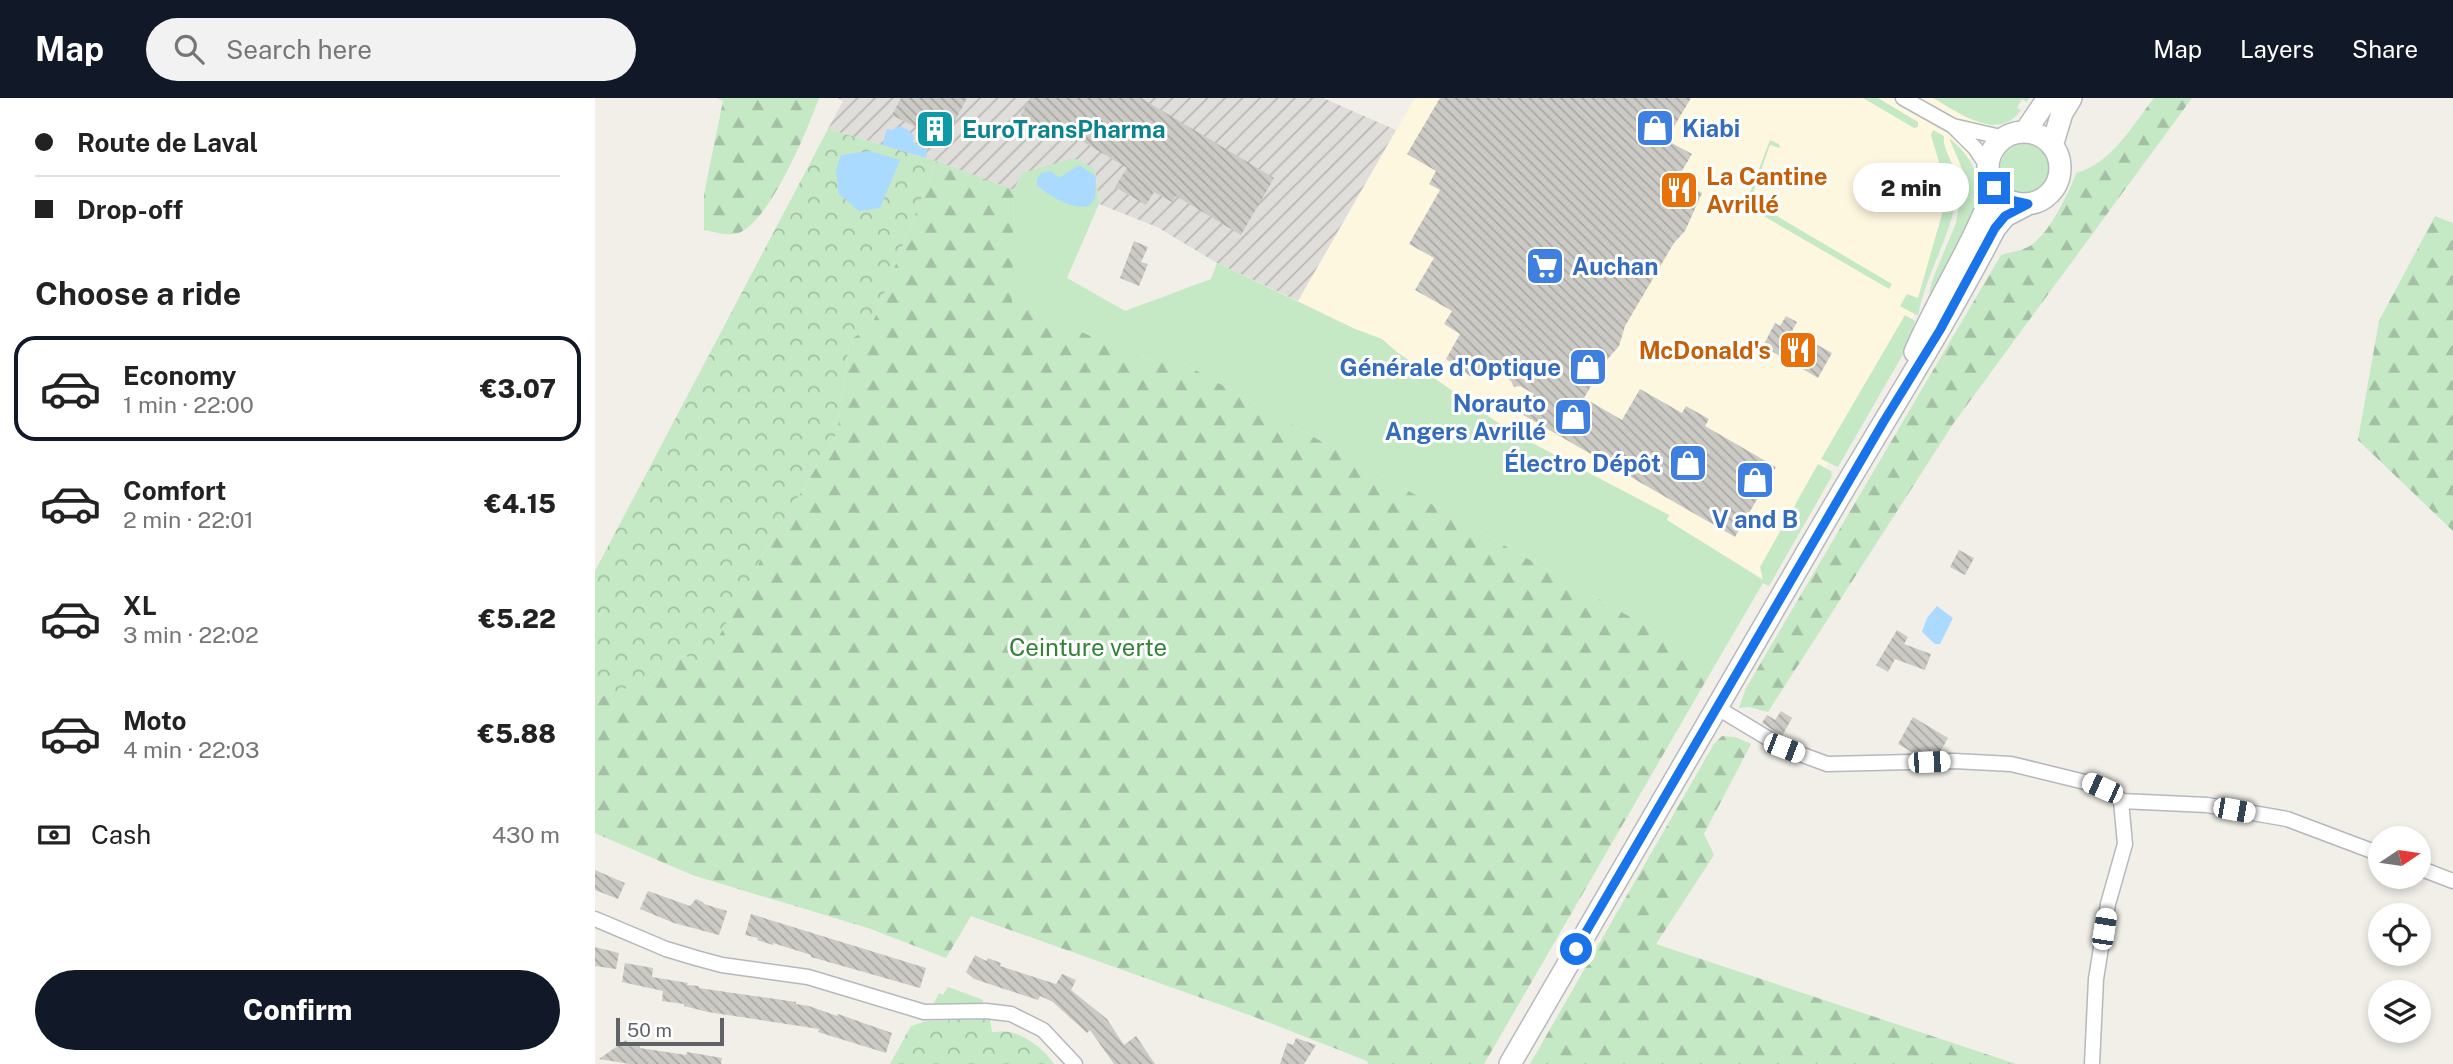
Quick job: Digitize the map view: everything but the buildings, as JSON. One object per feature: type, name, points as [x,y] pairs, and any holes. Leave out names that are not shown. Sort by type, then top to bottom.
[{"type":"main road","points":[[2028,204],[2006,199],[1994,188],[1988,167],[1993,148],[2015,135],[2048,98]]},
{"type":"main road","points":[[2052,146],[2062,113],[2071,98]]},
{"type":"main road","points":[[1510,1064],[1716,707],[1776,591],[1940,330],[1995,228],[2005,216],[2039,201],[2055,185],[2059,162],[2052,146],[2041,137],[2015,135]]},
{"type":"main road","points":[[1884,421],[1927,323],[1976,231],[1994,188]]},
{"type":"street","points":[[1903,98],[1953,126],[1975,148],[1988,167]]},
{"type":"street","points":[[1953,126],[2015,135]]},
{"type":"street","points":[[1716,707],[1784,748],[1827,764],[1954,761],[2011,764],[2089,783],[2115,794],[2121,801],[2125,844],[2108,904],[2096,979],[2092,1064]]},
{"type":"street","points":[[2121,801],[2207,805],[2287,819],[2368,849]]},
{"type":"street","points":[[2431,873],[2453,881]]},
{"type":"street","points":[[595,919],[666,949],[696,958],[722,965],[808,977],[924,1012],[1011,1013],[1043,1030],[1075,1064]]},
{"type":"shaded area","points":[[838,98],[1323,98],[1396,130],[1298,301],[1217,263],[1157,227],[1099,204],[1095,169],[1022,173],[1014,190],[926,158],[828,129],[843,101]]},
{"type":"shaded area","points":[[1415,98],[2004,98],[1950,192],[1920,305],[1762,578],[1667,520],[1669,515],[1511,432],[1382,339],[1298,301]]},
{"type":"green space","points":[[717,98],[819,98],[797,151],[765,209],[753,223],[741,232],[732,234],[704,230],[704,194],[723,101]]},
{"type":"green space","points":[[1863,98],[1878,98],[1918,122],[1918,127],[1914,128]]},
{"type":"green space","points":[[1933,98],[2029,98],[2027,102],[2022,99],[2017,108],[2021,110],[2012,120],[1990,124],[1966,117]]},
{"type":"green space","points":[[2154,98],[2192,98],[1953,424],[1768,712],[1749,707],[1739,708],[1746,688],[2001,255],[2036,242],[2057,214],[2076,173],[2089,168],[2111,152]]},
{"type":"green space","points":[[828,129],[936,161],[871,327],[854,337],[849,345],[837,433],[767,548],[704,664],[686,656],[680,657],[636,685],[595,699],[595,571]]},
{"type":"green space","points":[[1933,130],[1944,136],[1945,147],[1956,175],[1957,192],[1950,224],[1918,316],[1900,306],[1907,294],[1918,298],[1948,193],[1931,135]]},
{"type":"green space","points":[[1949,138],[1967,156],[1976,174],[1976,206],[1973,219],[1924,318],[1932,281],[1956,223],[1963,182],[1964,173]]},
{"type":"green space","points":[[1770,140],[1779,144],[1780,148],[1770,145],[1753,193],[1764,199],[1746,203]]},
{"type":"green space","points":[[2025,144],[2043,151],[2050,169],[2043,187],[2025,194],[2007,187],[2000,169],[2007,151]]},
{"type":"green space","points":[[1074,158],[1095,169],[1099,204],[1067,278],[1125,311],[1211,279],[1217,263],[1355,329],[1382,339],[1511,432],[1669,515],[1667,520],[1763,580],[1760,567],[1818,464],[1831,471],[1832,476],[1769,586],[1763,583],[1715,665],[1155,347],[1150,360],[1011,304],[1014,190],[1022,173]]},
{"type":"green space","name":"Ceinture verte","points":[[936,161],[1014,190],[1012,304],[1150,360],[1155,347],[1715,665],[1484,1064],[1368,1064],[1367,1061],[1252,1016],[971,916],[946,958],[868,928],[692,875],[595,833],[595,699],[636,685],[680,657],[686,656],[704,663],[767,548],[837,433],[849,345],[854,337],[871,327]]},
{"type":"green space","points":[[1757,208],[1765,209],[1892,284],[1889,289],[1755,211]]},
{"type":"green space","points":[[2435,216],[2453,223],[2453,531],[2358,440],[2379,321]]},
{"type":"green space","points":[[1905,315],[1915,321],[1906,349],[1838,467],[1821,459]]},
{"type":"green space","points":[[1722,736],[1735,737],[1751,744],[1704,834],[1714,855],[1656,944],[2016,1064],[1530,1064],[1714,744]]},
{"type":"green space","points":[[948,987],[983,1000],[982,1006],[932,1007],[939,993],[943,995]]},
{"type":"green space","points":[[990,1019],[992,1032],[1010,1032],[1023,1036],[1041,1049],[1054,1064],[890,1064],[911,1026],[927,1021]]},
{"type":"water","points":[[897,126],[907,129],[914,136],[913,142],[927,149],[926,158],[882,145],[887,129],[893,130]]},
{"type":"water","points":[[869,151],[900,160],[880,208],[859,211],[839,194],[836,170],[841,155]]},
{"type":"water","points":[[1079,165],[1096,176],[1095,198],[1089,206],[1076,206],[1061,201],[1037,185],[1041,173],[1051,171],[1059,178]]},
{"type":"water","points":[[1937,606],[1953,618],[1940,644],[1935,644],[1922,632],[1927,618]]},
{"type":"place","name":"Kiabi","points":[[1655,128]]},
{"type":"place","name":"EuroTransPharma","points":[[935,129]]},
{"type":"place","name":"La Cantine Avrillé","points":[[1679,190]]},
{"type":"place","name":"Auchan","points":[[1545,266]]},
{"type":"place","name":"McDonald's","points":[[1798,350]]},
{"type":"place","name":"Générale d'Optique","points":[[1588,367]]},
{"type":"place","name":"Norauto Angers Avrillé","points":[[1573,417]]},
{"type":"place","name":"Électro Dépôt","points":[[1688,463]]},
{"type":"place","name":"V and B","points":[[1755,480]]},
{"type":"route","points":[[1576,949],[1884,421],[1917,371],[1961,295],[1995,228],[2005,216],[2028,204],[2006,199],[1994,188]]}]
